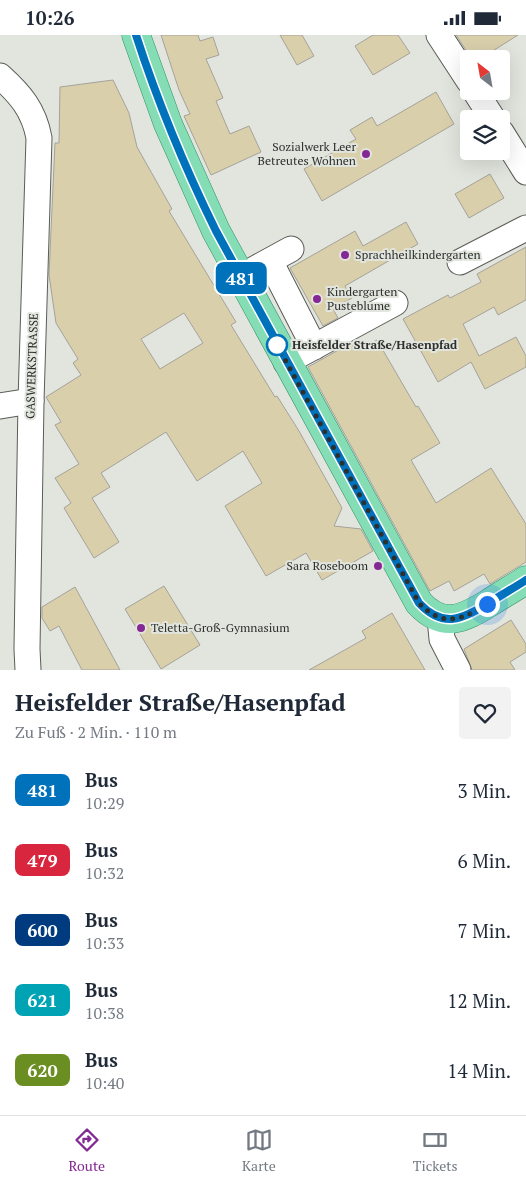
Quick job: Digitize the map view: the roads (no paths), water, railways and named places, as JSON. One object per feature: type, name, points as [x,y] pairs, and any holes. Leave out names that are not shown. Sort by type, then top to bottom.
[{"type":"main road","points":[[136,35],[154,89],[182,158],[216,231],[419,603],[426,610],[440,618],[452,619],[466,616],[526,580]]},
{"type":"street","points":[[439,35],[460,67]]},
{"type":"street","name":"GASWERKSTRASSE","points":[[0,76],[24,99],[35,119],[39,138],[31,401],[28,670]]},
{"type":"street","points":[[510,146],[526,172]]},
{"type":"street","points":[[460,262],[526,228]]},
{"type":"street","points":[[240,277],[280,255],[314,347]]},
{"type":"street","points":[[286,362],[395,303]]},
{"type":"street","points":[[0,405],[31,401]]},
{"type":"street","points":[[440,618],[442,639],[458,670]]},
{"type":"place","name":"Sozialwerk Leer Betreutes Wohnen","points":[[366,154]]},
{"type":"place","name":"Sprachheilkindergarten","points":[[345,255]]},
{"type":"place","name":"Kindergarten Pusteblume","points":[[317,299]]},
{"type":"place","name":"Heisfelder Straße/Hasenpfad","points":[[277,345]]},
{"type":"place","name":"Sara Roseboom","points":[[378,566]]},
{"type":"place","name":"Teletta-Groß-Gymnasium","points":[[141,628]]}]
